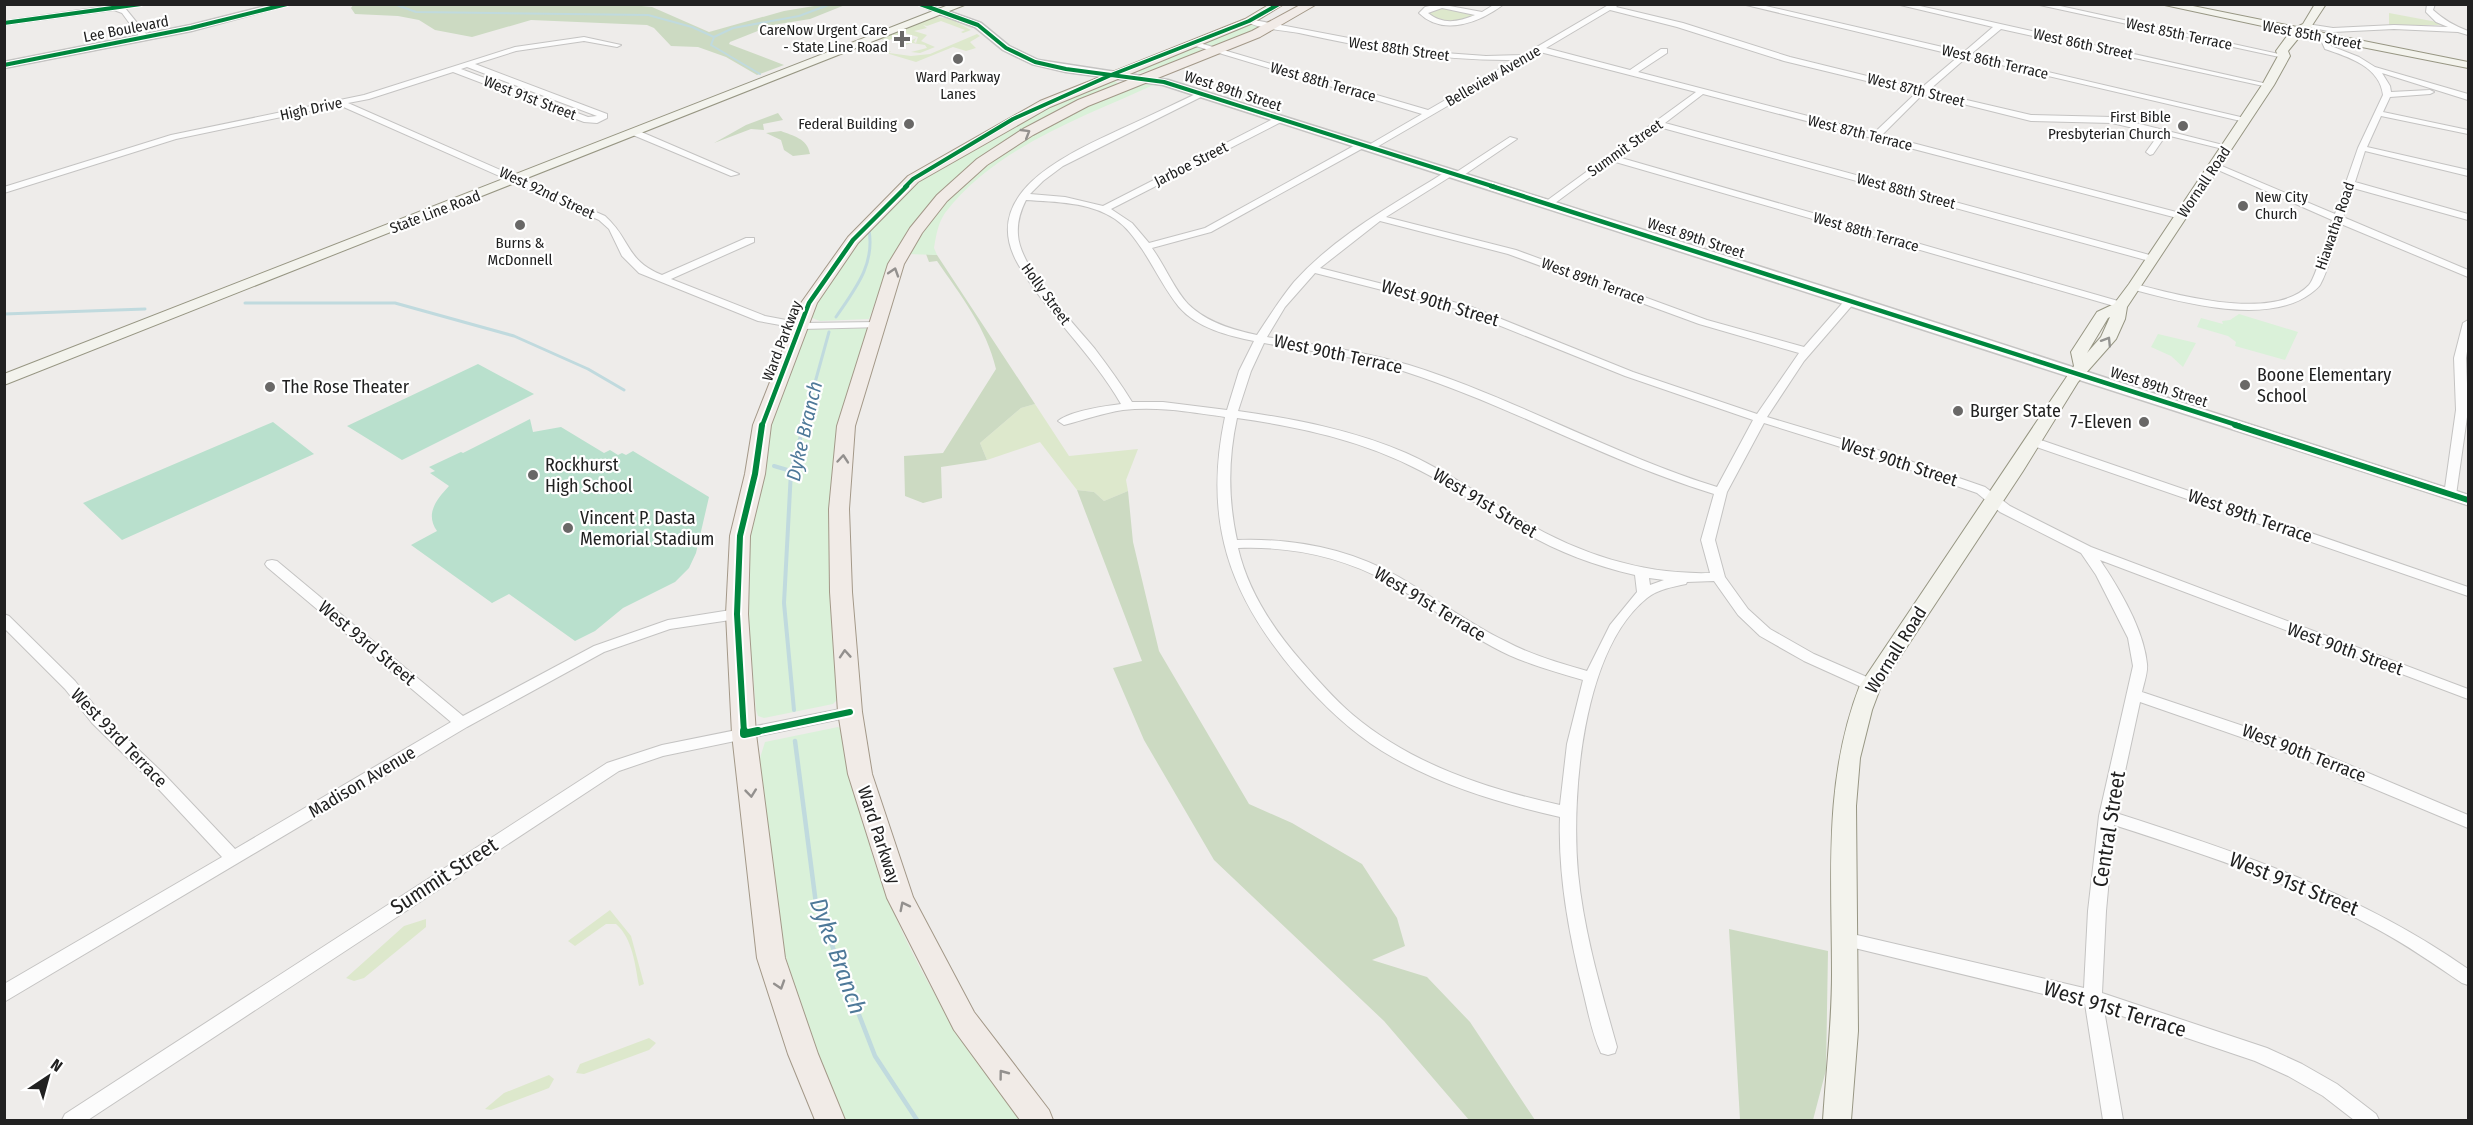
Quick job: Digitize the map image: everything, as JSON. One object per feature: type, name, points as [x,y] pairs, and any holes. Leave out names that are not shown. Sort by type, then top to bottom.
[{"type":"main road","name":"State Line Road","points":[[4,380],[636,133],[942,9],[962,4]]},
{"type":"main road","name":"Ward Parkway","points":[[830,1120],[803,1054],[771,958],[744,735],[737,614],[740,536],[755,474],[762,425],[809,303],[853,240],[913,179],[1013,119],[1111,75],[1249,21],[1279,4]]},
{"type":"main road","name":"Ward Parkway","points":[[1038,1120],[964,1021],[900,898],[860,774],[850,712],[841,592],[839,509],[846,426],[896,264],[915,231],[942,198],[982,162],[1028,132],[1081,88],[1147,80],[1274,25],[1312,4]]},
{"type":"main road","name":"West 85th Street","points":[[2464,64],[2303,29],[2165,4],[2303,29],[2338,45],[2464,64]]},
{"type":"main road","name":"Wornall Road","points":[[1837,1120],[1846,1031],[1845,775],[1854,730],[1871,685],[2078,369],[2094,358],[2106,344],[2119,320],[2120,306],[2135,287],[2268,85],[2285,55],[2282,51],[2294,34],[2303,29],[2321,4]]},
{"type":"main road","points":[[1141,65],[1134,74],[1147,80]]},
{"type":"street","name":"Lee Boulevard","points":[[4,65],[144,37],[287,4]]},
{"type":"street","points":[[920,4],[942,9],[978,25],[1006,48],[1081,88]]},
{"type":"street","points":[[1483,14],[1442,6],[1428,9],[1423,13],[1435,20],[1454,24],[1465,23],[1483,14],[1501,4]]},
{"type":"street","name":"West 86th Terrace","points":[[1745,4],[2245,119]]},
{"type":"street","name":"West 86th Street","points":[[1899,4],[2268,85]]},
{"type":"street","name":"West 85th Terrace","points":[[2038,4],[2285,55]]},
{"type":"street","points":[[2431,4],[2428,10],[2432,15],[2469,33]]},
{"type":"street","points":[[125,11],[139,5]]},
{"type":"street","points":[[4,23],[139,5]]},
{"type":"street","name":"Belleview Avenue","points":[[1145,247],[1209,230],[1428,113],[1613,6]]},
{"type":"street","name":"West 87th Street","points":[[1613,6],[1787,58],[2031,118],[2112,120],[2227,147]]},
{"type":"street","points":[[116,8],[125,11],[144,37]]},
{"type":"street","name":"West 88th Street","points":[[1249,21],[1358,45],[1409,53],[1468,57],[1526,56]]},
{"type":"street","points":[[1875,137],[1921,92],[1999,26]]},
{"type":"street","points":[[2303,29],[2394,27],[2459,30]]},
{"type":"street","name":"High Drive","points":[[4,190],[174,137],[341,103],[515,49],[548,42],[590,39],[617,45]]},
{"type":"street","name":"West 88th Terrace","points":[[1193,44],[1428,113]]},
{"type":"street","points":[[2338,45],[2382,77],[2388,88],[2387,95],[2414,91],[2445,92]]},
{"type":"street","name":"West 87th Terrace","points":[[1540,49],[2181,216]]},
{"type":"street","points":[[1631,73],[1664,51]]},
{"type":"street","name":"West 91st Street","points":[[454,69],[587,120],[597,120],[604,116],[467,64]]},
{"type":"street","points":[[2371,67],[2445,92],[2469,97]]},
{"type":"street","points":[[1172,69],[1164,78],[1175,86]]},
{"type":"street","name":"West 89th Street","points":[[1111,75],[1147,80],[1203,94],[1851,300],[2078,369],[2469,500]]},
{"type":"street","name":"Summit Street","points":[[1548,204],[1701,92]]},
{"type":"street","name":"Holly Street","points":[[1128,406],[1023,263],[1011,235],[1011,222],[1024,196],[1039,179],[1063,162],[1203,94]]},
{"type":"street","name":"Hiawatha Road","points":[[2135,287],[2179,299],[2234,304],[2268,304],[2295,299],[2308,293],[2315,285],[2362,148],[2387,95]]},
{"type":"street","name":"West 92nd Street","points":[[341,103],[602,218],[613,228],[626,254],[643,271],[662,279],[762,319],[802,326],[878,325]]},
{"type":"street","points":[[2378,113],[2469,132]]},
{"type":"street","name":"Jarboe Street","points":[[1102,210],[1280,119]]},
{"type":"street","name":"West 88th Street","points":[[1660,124],[2153,259]]},
{"type":"street","points":[[2150,152],[2164,132]]},
{"type":"street","points":[[636,133],[734,174]]},
{"type":"street","points":[[1514,139],[1348,237],[1313,269],[1281,306],[1260,338],[1243,372],[1230,413],[1223,459],[1224,504],[1230,544],[1245,587],[1286,652],[1334,707],[1386,746],[1436,772],[1514,802],[1565,812]]},
{"type":"street","points":[[2362,148],[2469,173]]},
{"type":"street","name":"West 88th Terrace","points":[[1611,158],[2120,306]]},
{"type":"street","points":[[2214,166],[2469,274]]},
{"type":"street","points":[[2350,184],[2469,217]]},
{"type":"street","name":"West 90th Terrace","points":[[1024,196],[1060,199],[1102,210],[1128,224],[1194,316],[1222,330],[1359,354],[1419,372],[1468,390],[1643,468],[1721,492]]},
{"type":"street","name":"West 89th Terrace","points":[[1378,218],[1512,252],[1703,322],[1806,351]]},
{"type":"street","points":[[662,279],[750,240]]},
{"type":"street","name":"West 90th Street","points":[[1313,269],[1465,308],[1629,374],[1981,490],[1994,500],[2086,550],[2469,694]]},
{"type":"street","points":[[1851,300],[1806,351],[1760,419],[1721,492],[1708,540],[1718,577],[1751,621],[1765,632],[1809,657],[1871,685]]},
{"type":"street","points":[[2451,495],[2462,410],[2460,358],[2469,323]]},
{"type":"street","name":"West 91st Street","points":[[1064,421],[1128,406],[1156,405],[1230,413],[1319,429],[1388,450],[1428,469],[1557,545],[1612,565],[1690,579],[1718,577]]},
{"type":"street","name":"West 89th Terrace","points":[[2032,441],[2469,592]]},
{"type":"street","name":"West 91st Terrace","points":[[1230,544],[1284,544],[1344,557],[1391,578],[1466,627],[1502,646],[1527,657],[1591,677]]},
{"type":"street","name":"Central Street","points":[[2086,550],[2103,575],[2135,638],[2140,666],[2107,816],[2097,911],[2093,999],[2113,1120]]},
{"type":"street","name":"West 93rd Street","points":[[272,564],[462,723]]},
{"type":"street","points":[[1641,570],[1644,593]]},
{"type":"street","points":[[1608,1047],[1589,984],[1576,926],[1568,873],[1565,812],[1572,741],[1591,677],[1631,604],[1644,593],[1668,583],[1690,579]]},
{"type":"street","name":"Madison Avenue","points":[[4,994],[462,723],[599,649],[630,636],[668,625],[737,614]]},
{"type":"street","name":"West 93rd Terrace","points":[[4,619],[70,686],[97,719],[157,777],[233,858]]},
{"type":"street","name":"West 90th Terrace","points":[[2135,695],[2285,744],[2368,777],[2469,822]]},
{"type":"street","name":"Summit Street","points":[[72,1120],[596,776],[641,756],[850,712]]},
{"type":"street","name":"West 91st Street","points":[[2107,816],[2213,851],[2332,897],[2386,924],[2469,978]]},
{"type":"street","name":"West 91st Terrace","points":[[1844,939],[2093,999],[2259,1054],[2295,1070],[2330,1090],[2369,1120]]},
{"type":"green space","points":[[354,4],[631,5],[652,7],[709,32],[784,11],[820,5],[845,5],[810,19],[773,25],[730,42],[729,44],[784,65],[757,75],[726,57],[698,47],[671,46],[654,28],[647,25],[531,20],[472,37],[435,30],[419,20],[398,16],[355,14],[351,8]]},
{"type":"green space","points":[[1443,8],[1475,14],[1464,20],[1451,22],[1438,20],[1427,13]]},
{"type":"green space","points":[[2389,13],[2437,22],[2444,25],[2389,25]]},
{"type":"green space","points":[[935,17],[954,20],[973,29],[954,21],[971,30],[963,33],[961,32],[965,30],[941,21],[927,26],[923,25],[927,28],[914,31],[927,35],[921,41],[935,47],[920,53],[911,52],[927,48],[925,45],[912,43],[901,46],[916,38],[914,42],[916,43],[918,37],[905,33],[887,41],[890,43],[881,39],[876,41]]},
{"type":"green space","points":[[1250,23],[1265,26],[1213,48],[1202,44]]},
{"type":"green space","points":[[977,34],[980,36],[970,42],[976,48],[966,51],[953,47],[916,62],[866,47],[871,45],[885,52],[891,51],[889,53],[911,56],[930,54]]},
{"type":"green space","points":[[1196,47],[1208,51],[1138,74],[1140,69]]},
{"type":"green space","points":[[1112,79],[1119,84],[981,159],[888,267],[869,319],[820,321],[812,318],[825,288],[870,228],[899,199],[930,174],[998,132]]},
{"type":"green space","points":[[1143,83],[1158,83],[1072,121],[1015,151],[989,169],[945,213],[934,248],[937,255],[907,254],[930,220],[957,189],[999,155],[1021,140],[1069,115]]},
{"type":"green space","points":[[778,113],[783,120],[763,124],[764,130],[751,129],[714,143],[746,125]]},
{"type":"green space","points":[[781,131],[803,141],[810,154],[793,156],[784,150],[781,140],[766,133]]},
{"type":"green space","points":[[926,254],[937,255],[1035,404],[1021,408],[980,443],[987,460],[941,467],[942,498],[923,503],[905,496],[904,456],[943,453],[996,369],[986,339],[972,312],[937,261],[929,262]]},
{"type":"green space","points":[[2239,314],[2298,332],[2285,360],[2235,346],[2236,342],[2228,336],[2197,327],[2201,318],[2223,324],[2222,321],[2230,320]]},
{"type":"green space","points":[[864,327],[868,329],[831,513],[829,547],[837,700],[833,704],[764,718],[758,716],[756,710],[746,595],[747,534],[769,429],[806,330]]},
{"type":"green space","points":[[2158,334],[2196,343],[2183,367],[2171,356],[2151,347]]},
{"type":"green space","points":[[478,364],[534,394],[402,460],[347,426]]},
{"type":"green space","points":[[1035,404],[1069,456],[1138,449],[1126,480],[1128,491],[1104,501],[1094,492],[1077,490],[1040,442],[987,460],[980,443],[1021,408]]},
{"type":"green space","name":"Vincent P. Dasta Memorial Stadium","points":[[530,419],[533,432],[561,427],[604,453],[610,450],[618,455],[622,453],[626,455],[633,451],[709,497],[696,553],[689,568],[675,582],[623,608],[595,631],[575,641],[509,594],[492,603],[411,545],[437,531],[432,513],[436,502],[449,486],[430,473],[435,471],[429,467],[463,453]]},
{"type":"green space","points":[[273,422],[314,454],[122,540],[83,503]]},
{"type":"green space","points":[[1077,490],[1094,492],[1104,501],[1128,491],[1133,542],[1159,651],[1249,804],[1292,823],[1362,864],[1397,918],[1405,946],[1372,960],[1427,977],[1470,1022],[1535,1120],[1469,1120],[1384,1021],[1214,860],[1144,740],[1113,668],[1142,661]]},
{"type":"green space","points":[[838,727],[843,730],[865,827],[882,884],[895,916],[926,978],[962,1038],[1025,1120],[845,1120],[813,1049],[778,931],[762,824],[760,758],[765,742]]},
{"type":"green space","points":[[610,910],[631,936],[644,984],[639,986],[630,945],[616,924],[606,924],[575,946],[568,941]]},
{"type":"green space","points":[[426,919],[426,927],[364,978],[354,981],[346,978],[404,926]]},
{"type":"green space","points":[[1729,929],[1828,951],[1826,1070],[1813,1120],[1740,1120]]},
{"type":"green space","points":[[649,1038],[656,1043],[649,1050],[584,1074],[576,1073],[580,1064]]},
{"type":"green space","points":[[549,1075],[554,1079],[549,1088],[491,1110],[485,1109],[504,1093]]},
{"type":"waterway","points":[[394,4],[416,12],[648,15],[692,27],[714,37]]},
{"type":"waterway","name":"Dyke Branch","points":[[714,37],[733,28],[799,16],[831,4]]},
{"type":"waterway","name":"Dyke Branch","points":[[714,37],[711,45],[760,74]]},
{"type":"waterway","name":"Dyke Branch","points":[[836,317],[866,266],[870,243],[869,230]]},
{"type":"waterway","points":[[245,303],[395,303],[514,336],[588,369],[624,390]]},
{"type":"waterway","points":[[4,314],[145,309]]},
{"type":"waterway","name":"Dyke Branch","points":[[803,426],[829,332]]},
{"type":"waterway","name":"Dyke Branch","points":[[791,471],[804,425]]},
{"type":"waterway","points":[[774,466],[791,471]]},
{"type":"waterway","name":"Dyke Branch","points":[[791,471],[784,603],[794,710]]},
{"type":"waterway","name":"Dyke Branch","points":[[795,741],[816,904],[875,1056],[917,1120]]},
{"type":"cycle path","points":[[4,23],[141,4]]},
{"type":"cycle path","points":[[4,65],[191,28],[287,4]]},
{"type":"cycle path","points":[[920,4],[978,25],[1006,48],[1035,62],[1066,69],[1164,82],[1845,298],[2468,500]]},
{"type":"cycle path","points":[[850,712],[744,734],[737,614],[740,536],[755,474],[762,425],[809,303],[853,240],[913,179],[1013,119],[1111,75],[1249,21],[1279,4]]},
{"type":"place","name":"CareNow Urgent Care - State Line Road","points":[[902,39]]},
{"type":"place","name":"Ward Parkway Lanes","points":[[958,59]]},
{"type":"place","name":"Federal Building","points":[[909,124]]},
{"type":"place","name":"First Bible Presbyterian Church","points":[[2183,126]]},
{"type":"place","name":"New City Church","points":[[2243,206]]},
{"type":"place","name":"Burns & McDonnell","points":[[520,225]]},
{"type":"place","name":"Boone Elementary School","points":[[2245,385]]},
{"type":"place","name":"The Rose Theater","points":[[270,387]]},
{"type":"place","name":"Burger State","points":[[1958,411]]},
{"type":"place","name":"7-Eleven","points":[[2144,422]]},
{"type":"place","name":"Rockhurst High School","points":[[533,475]]},
{"type":"place","name":"Vincent P. Dasta Memorial Stadium","points":[[568,528]]}]
